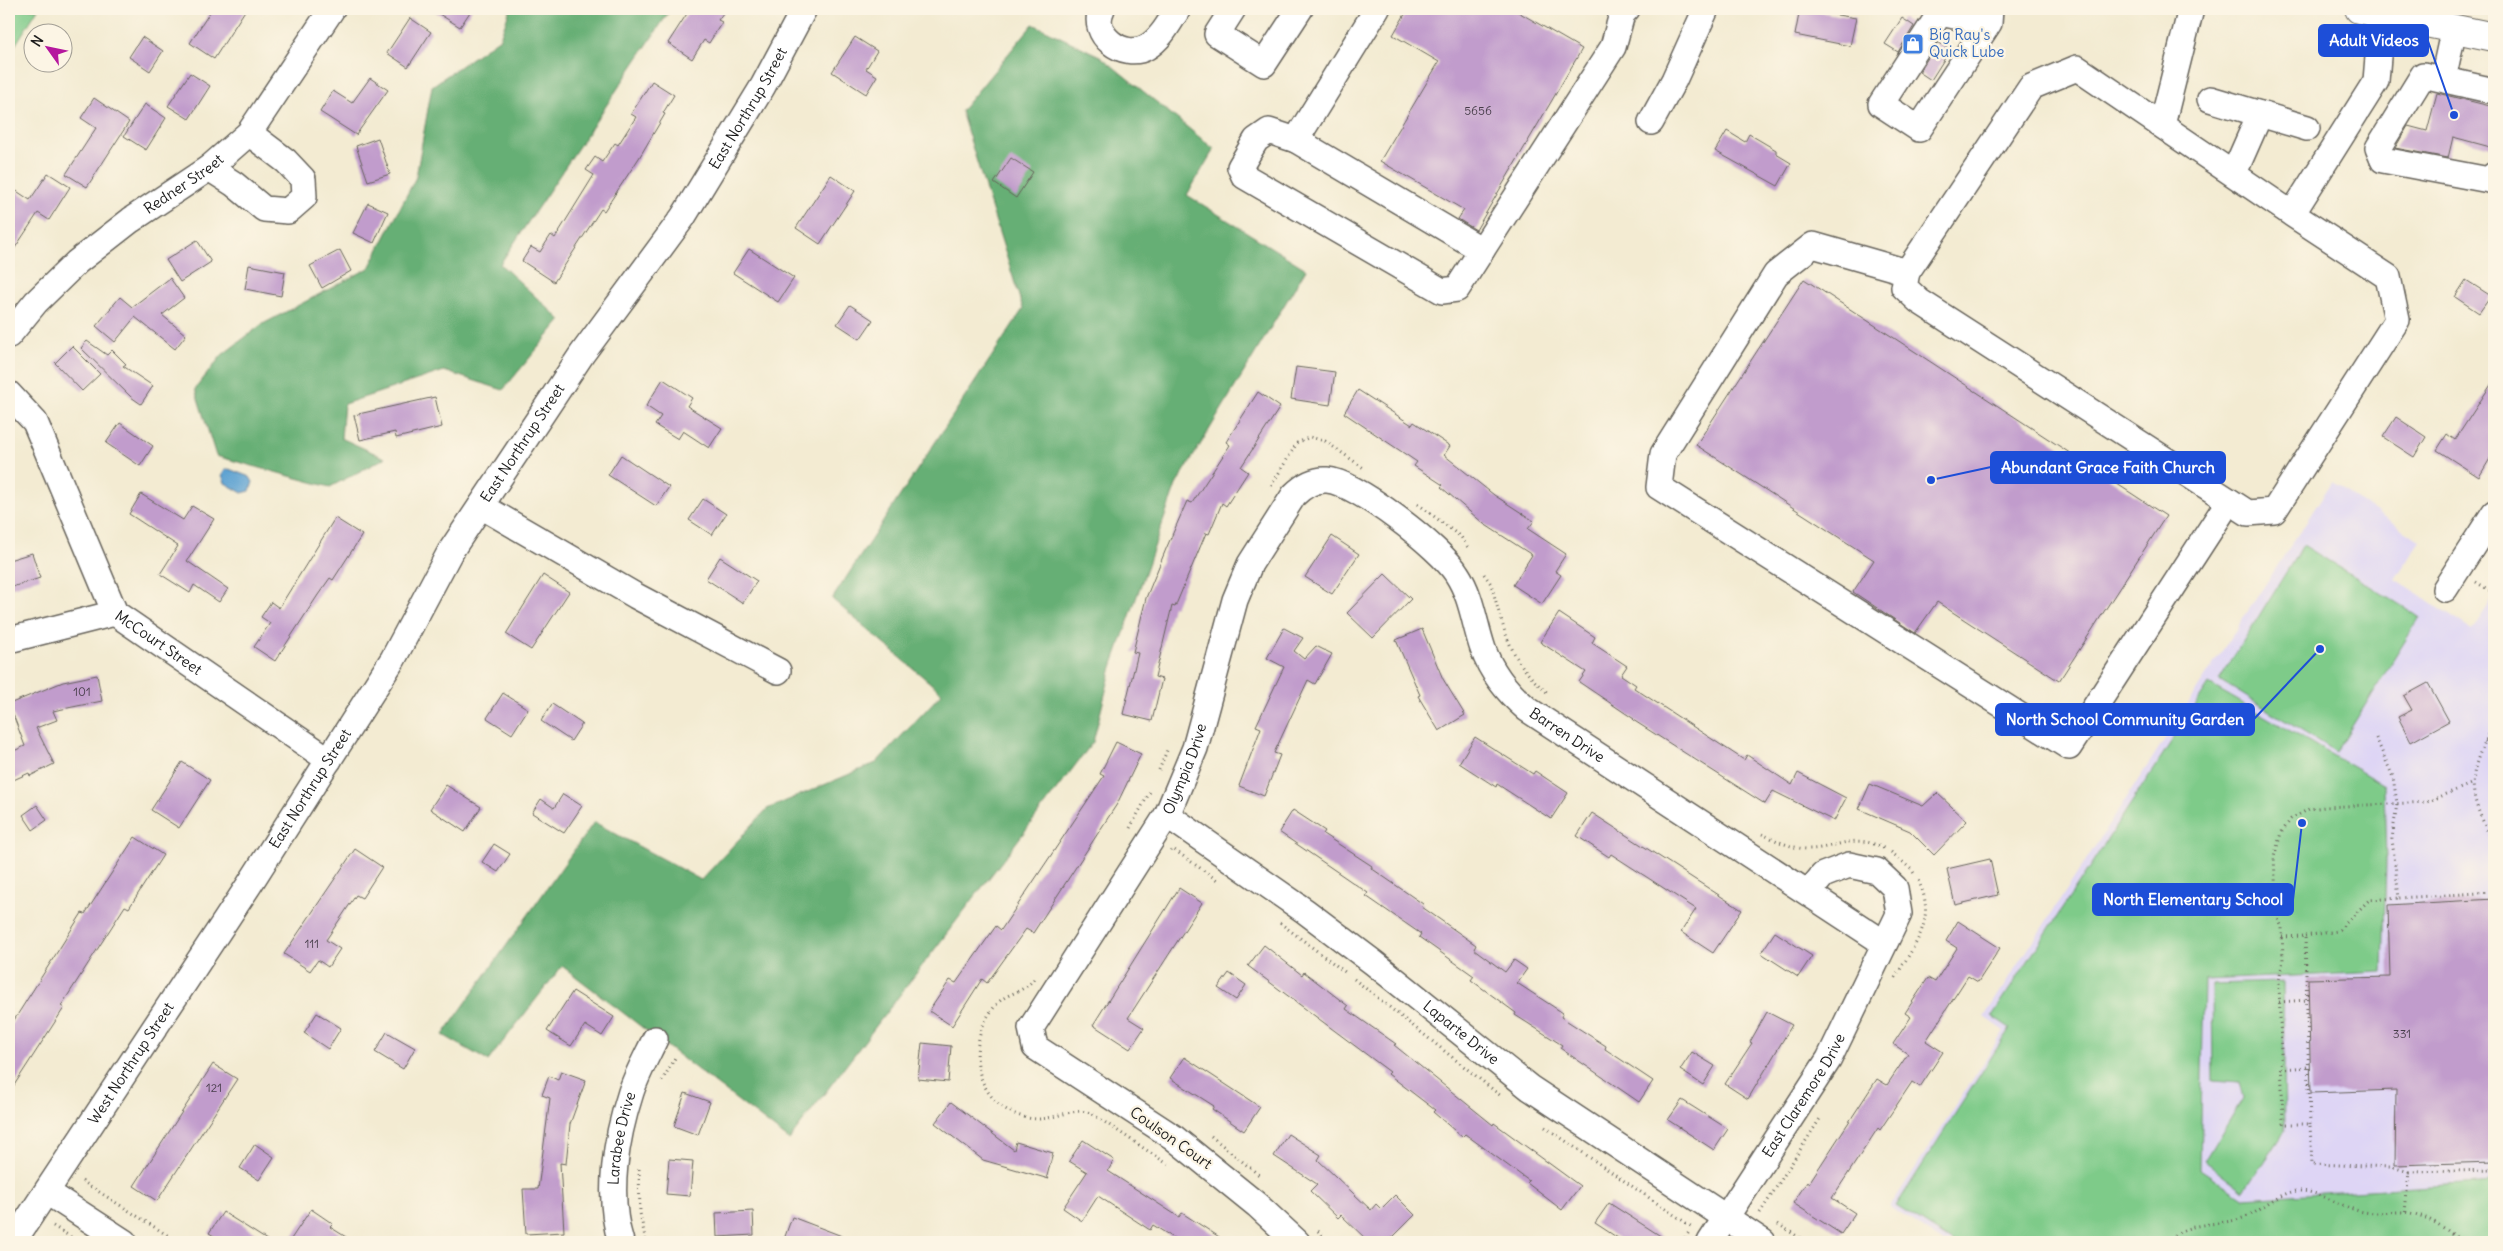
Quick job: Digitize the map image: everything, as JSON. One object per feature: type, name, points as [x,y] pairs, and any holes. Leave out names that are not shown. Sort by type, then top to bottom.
[{"type":"main road","points":[[2374,10],[2494,37]]},
{"type":"street","name":"Redner Street","points":[[9,336],[36,302],[76,262],[131,220],[209,168],[249,133],[332,9]]},
{"type":"street","name":"East Northrup Street","points":[[249,885],[393,658],[450,552],[582,354],[683,217],[763,86],[804,9]]},
{"type":"street","points":[[1102,9],[1101,28],[1107,40],[1121,50],[1132,52],[1145,49],[1158,40],[1178,9]]},
{"type":"street","points":[[1233,9],[1217,34],[1264,64],[1300,9]]},
{"type":"street","points":[[1296,140],[1376,9]]},
{"type":"street","points":[[1651,122],[1674,80],[1706,9]]},
{"type":"street","points":[[2162,125],[2191,9]]},
{"type":"street","points":[[2292,214],[2376,81],[2374,10]]},
{"type":"street","points":[[1482,250],[1296,140],[1269,131],[1256,140],[1240,166],[1244,176],[1442,291],[1457,289],[1613,47],[1621,11]]},
{"type":"street","points":[[1940,13],[1989,16],[1919,128],[1881,104],[1940,13]]},
{"type":"street","points":[[2443,79],[2454,28]]},
{"type":"street","points":[[2078,68],[2162,125],[2388,277],[2397,320],[2274,511],[2248,514],[1919,300],[1904,287],[1907,272],[2031,87],[2078,68]]},
{"type":"street","points":[[2494,91],[2423,74],[2378,148],[2382,160],[2489,180],[2494,175]]},
{"type":"street","points":[[2210,99],[2307,128]]},
{"type":"street","points":[[2234,173],[2260,114]]},
{"type":"street","points":[[209,168],[234,184],[264,209],[288,211],[304,197],[303,179],[286,161],[249,133]]},
{"type":"street","points":[[1907,272],[1813,245],[1776,274],[1663,454],[1660,487],[2069,748],[2229,501]]},
{"type":"street","name":"McCourt Street","points":[[9,394],[35,422],[115,613],[328,760]]},
{"type":"street","name":"Barren Drive","points":[[1315,481],[1327,480],[1342,483],[1420,534],[1440,553],[1457,573],[1468,593],[1484,649],[1494,671],[1508,693],[1527,709],[1809,892],[1884,943]]},
{"type":"street","name":"Olympia Drive","points":[[1035,1047],[1030,1028],[1167,815],[1195,748],[1236,600],[1250,564],[1294,495],[1303,486],[1315,481]]},
{"type":"street","points":[[481,506],[636,596],[778,671]]},
{"type":"street","points":[[2445,589],[2494,514]]},
{"type":"street","points":[[9,640],[115,613]]},
{"type":"street","name":"Laparte Drive","points":[[1167,815],[1305,911],[1374,963],[1530,1088],[1727,1219],[1769,1232]]},
{"type":"street","name":"East Claremore Drive","points":[[1710,1242],[1727,1219],[1829,1059],[1899,914],[1895,888],[1877,871],[1849,865],[1823,875],[1809,892]]},
{"type":"street","name":"West Northrup Street","points":[[13,1242],[249,885]]},
{"type":"street","name":"Larabee Drive","points":[[621,1242],[614,1196],[616,1160],[622,1123],[632,1090],[655,1039]]},
{"type":"street","name":"Coulson Court","points":[[1035,1047],[1173,1137],[1257,1205],[1296,1242]]},
{"type":"street","points":[[46,1192],[124,1242]]},
{"type":"path","points":[[1268,491],[1280,468],[1297,443],[1310,437],[1324,442],[1367,470]]},
{"type":"path","points":[[1412,500],[1435,515],[1461,537],[1471,553]]},
{"type":"path","points":[[1481,568],[1491,584],[1515,658],[1532,681],[1550,695]]},
{"type":"path","points":[[2494,726],[2476,762],[2472,784],[2477,810],[2494,841]]},
{"type":"path","points":[[2376,738],[2393,777],[2397,803],[2392,839],[2399,898]]},
{"type":"path","points":[[1158,772],[1171,741]]},
{"type":"path","points":[[2485,741],[2494,748]]},
{"type":"path","points":[[2310,1124],[2283,1124],[2279,1002],[2279,980],[2283,960],[2282,927],[2277,917],[2274,856],[2281,833],[2291,819],[2309,809],[2427,802],[2472,784]]},
{"type":"path","points":[[1129,829],[1142,803],[1153,788]]},
{"type":"path","points":[[1754,829],[1787,845],[1807,849],[1852,840],[1876,844],[1895,854],[1912,870],[1922,890],[1924,915],[1921,936],[1891,986]]},
{"type":"path","points":[[1168,858],[1173,849],[1219,881]]},
{"type":"path","points":[[2282,937],[2338,931],[2369,900],[2494,892]]},
{"type":"path","points":[[1273,919],[1354,979],[1502,1097]]},
{"type":"path","points":[[2305,936],[2312,1164],[2392,1167],[2408,1172],[2494,1170]]},
{"type":"path","points":[[1037,973],[1024,990],[998,1002],[984,1020],[976,1040],[976,1058],[981,1079],[992,1096],[1008,1110],[1028,1118],[1052,1120],[1081,1110],[1091,1114],[1177,1170]]},
{"type":"path","points":[[2279,1002],[2306,1000]]},
{"type":"path","points":[[659,1086],[676,1056]]},
{"type":"path","points":[[2281,1069],[2308,1067]]},
{"type":"path","points":[[1767,1217],[1760,1212],[1826,1109]]},
{"type":"path","points":[[1542,1125],[1693,1226],[1682,1242]]},
{"type":"path","points":[[640,1160],[640,1212],[646,1242]]},
{"type":"path","points":[[2404,1212],[2408,1172]]},
{"type":"path","points":[[82,1181],[178,1242]]},
{"type":"path","points":[[2167,1242],[2175,1234],[2195,1225],[2231,1221],[2251,1215],[2277,1198],[2298,1191],[2319,1195],[2364,1212],[2404,1212],[2429,1219],[2452,1232],[2462,1242]]},
{"type":"path","points":[[53,1226],[79,1242]]},
{"type":"path","points":[[1769,1232],[1806,1242]]},
{"type":"shaded area","points":[[2332,482],[2420,541],[2395,579],[2472,630],[2494,597],[2494,1242],[1944,1242],[1890,1207],[2004,1031],[1984,1017]]},
{"type":"green space","points":[[9,9],[38,9],[30,22],[22,22],[22,34],[9,55]]},
{"type":"green space","points":[[510,9],[671,9],[500,264],[561,320],[503,390],[444,371],[344,404],[341,438],[385,458],[330,487],[216,456],[195,389],[222,355],[261,325],[369,268],[416,177],[432,86],[500,38]]},
{"type":"green space","points":[[1033,24],[1100,56],[1214,149],[1187,195],[1306,269],[1176,485],[1112,667],[1093,742],[789,1140],[562,966],[488,1061],[443,1035],[594,822],[701,880],[767,809],[876,763],[942,693],[832,599],[1023,309],[961,111]]},
{"type":"green space","points":[[2303,545],[2420,617],[2336,752],[2219,680]]},
{"type":"green space","points":[[2209,684],[2384,785],[2386,861],[2383,972],[2204,980],[2200,1169],[2244,1198],[2494,1182],[2494,1242],[1953,1242],[1896,1206],[2010,1028],[1992,1016]]},
{"type":"green space","points":[[2283,982],[2285,1130],[2244,1191],[2205,1161],[2243,1098],[2239,1082],[2213,1080],[2212,984]]},
{"type":"water","points":[[229,469],[250,477],[253,482],[250,491],[242,493],[225,483],[222,475],[225,470]]},
{"type":"building","points":[[212,9],[246,9],[214,59],[190,43]]},
{"type":"building","points":[[431,9],[472,9],[460,27]]},
{"type":"building","points":[[690,9],[726,9],[718,20],[722,22],[709,43],[704,40],[692,59],[668,43]]},
{"type":"building","points":[[1408,9],[1513,9],[1582,49],[1476,230],[1458,219],[1464,210],[1380,161],[1439,62],[1393,35]]},
{"type":"building","points":[[1800,9],[1856,18],[1850,46],[1795,35]]},
{"type":"building","points":[[410,18],[431,32],[408,67],[387,53]]},
{"type":"building","points":[[1902,18],[1914,26],[1898,52],[1885,44]]},
{"type":"building","points":[[142,37],[163,51],[150,71],[129,57]]},
{"type":"building","points":[[855,37],[877,51],[866,69],[877,76],[866,94],[832,72]]},
{"type":"building","points":[[1938,42],[1950,50],[1931,80],[1919,72]]},
{"type":"building","points":[[190,73],[210,86],[189,119],[168,106]]},
{"type":"building","points":[[370,78],[388,90],[356,135],[320,112],[333,91],[352,103]]},
{"type":"building","points":[[652,81],[674,95],[663,113],[665,114],[604,211],[601,209],[554,282],[522,261],[531,247],[540,252],[551,235],[555,238],[594,175],[586,170],[595,157],[602,162],[615,143],[618,145],[636,117],[631,114]]},
{"type":"building","points":[[2437,93],[2494,107],[2494,148],[2453,137],[2448,158],[2395,148],[2408,126],[2427,131]]},
{"type":"building","points":[[94,98],[129,122],[87,187],[66,174],[96,128],[81,118]]},
{"type":"building","points":[[145,104],[166,118],[146,150],[124,136]]},
{"type":"building","points":[[1727,131],[1745,142],[1749,134],[1776,150],[1776,154],[1791,163],[1778,186],[1715,151]]},
{"type":"building","points":[[378,138],[390,174],[368,181],[356,146]]},
{"type":"building","points":[[1011,158],[1033,172],[1016,198],[994,183]]},
{"type":"building","points":[[48,173],[70,187],[49,220],[38,213],[9,257],[9,186],[30,200]]},
{"type":"building","points":[[831,175],[855,191],[820,244],[796,228]]},
{"type":"building","points":[[368,203],[388,212],[374,243],[353,233]]},
{"type":"building","points":[[197,240],[211,262],[180,282],[166,260]]},
{"type":"building","points":[[749,249],[794,278],[778,302],[733,273]]},
{"type":"building","points":[[340,250],[351,271],[322,288],[310,266]]},
{"type":"building","points":[[249,265],[285,272],[281,296],[245,289]]},
{"type":"building","points":[[170,278],[184,298],[162,315],[186,335],[175,349],[135,317],[115,342],[96,326],[120,297],[132,307]]},
{"type":"building","points":[[1804,279],[2166,516],[2059,681],[1937,602],[1915,633],[1853,592],[1874,560],[1696,445]]},
{"type":"building","points":[[2466,280],[2491,296],[2479,313],[2455,297]]},
{"type":"building","points":[[850,305],[873,320],[860,339],[837,324]]},
{"type":"building","points":[[87,341],[107,355],[112,350],[126,364],[123,366],[153,386],[141,404],[131,397],[81,348]]},
{"type":"building","points":[[72,346],[100,374],[82,391],[55,363]]},
{"type":"building","points":[[1296,367],[1335,372],[1330,405],[1291,399]]},
{"type":"building","points":[[663,379],[692,398],[687,406],[722,428],[709,448],[683,431],[678,439],[655,425],[661,416],[646,406]]},
{"type":"building","points":[[2494,380],[2494,452],[2479,477],[2437,450],[2447,434],[2455,440]]},
{"type":"building","points":[[1358,390],[1412,425],[1414,422],[1450,446],[1444,455],[1494,495],[1534,521],[1528,529],[1566,554],[1555,571],[1561,575],[1542,604],[1513,585],[1532,555],[1484,524],[1441,487],[1443,485],[1414,466],[1417,462],[1344,413]]},
{"type":"building","points":[[1258,392],[1280,407],[1241,467],[1248,472],[1226,506],[1222,503],[1209,534],[1206,533],[1175,607],[1172,606],[1155,677],[1162,679],[1152,721],[1123,714],[1138,653],[1133,652],[1146,598],[1166,549],[1187,501],[1192,503],[1230,445],[1226,442]]},
{"type":"building","points":[[435,397],[442,427],[396,438],[395,432],[360,440],[354,415]]},
{"type":"building","points":[[2396,417],[2426,437],[2414,457],[2383,437]]},
{"type":"building","points":[[120,423],[153,446],[140,466],[106,443]]},
{"type":"building","points":[[621,455],[669,487],[656,506],[608,475]]},
{"type":"building","points":[[141,494],[183,520],[192,506],[214,519],[187,561],[228,589],[219,602],[194,585],[190,593],[160,574],[178,546],[129,514]]},
{"type":"building","points":[[703,499],[726,514],[712,535],[689,520]]},
{"type":"building","points":[[335,518],[362,535],[333,580],[330,578],[318,595],[275,661],[254,647],[270,623],[261,617],[271,602],[279,608]]},
{"type":"building","points":[[1332,536],[1359,554],[1332,594],[1305,577]]},
{"type":"building","points":[[32,553],[40,578],[9,588],[9,560]]},
{"type":"building","points":[[720,557],[757,581],[743,603],[706,579]]},
{"type":"building","points":[[1385,574],[1411,599],[1373,638],[1347,613]]},
{"type":"building","points":[[543,575],[569,592],[531,650],[506,634]]},
{"type":"building","points":[[1559,613],[1595,637],[1592,643],[1627,666],[1621,675],[1636,685],[1634,688],[1744,760],[1747,755],[1792,785],[1798,773],[1846,798],[1834,821],[1773,791],[1765,804],[1633,720],[1579,682],[1586,672],[1540,642]]},
{"type":"building","points":[[1284,628],[1303,638],[1294,651],[1304,659],[1316,646],[1332,654],[1315,684],[1308,680],[1274,753],[1280,755],[1264,796],[1239,786],[1261,728],[1256,726],[1284,667],[1267,658]]},
{"type":"building","points":[[1422,629],[1443,679],[1465,715],[1439,731],[1418,696],[1420,695],[1396,640]]},
{"type":"building","points":[[97,675],[102,701],[53,711],[57,720],[36,728],[54,764],[30,776],[29,773],[9,782],[9,753],[25,746],[9,704],[63,682]]},
{"type":"building","points":[[2428,683],[2449,721],[2411,742],[2398,717],[2412,710],[2404,696]]},
{"type":"building","points":[[503,693],[528,709],[512,734],[487,718]]},
{"type":"building","points":[[552,704],[582,724],[571,741],[541,721]]},
{"type":"building","points":[[1475,737],[1533,774],[1535,771],[1568,793],[1551,819],[1497,784],[1496,787],[1459,763]]},
{"type":"building","points":[[1116,742],[1141,754],[1117,804],[1033,933],[1026,929],[987,983],[982,979],[952,1026],[929,1011],[950,980],[956,983],[996,926],[1001,930],[1104,776],[1100,774]]},
{"type":"building","points":[[182,762],[210,780],[179,828],[151,810]]},
{"type":"building","points":[[1870,784],[1923,806],[1937,793],[1967,821],[1934,855],[1910,831],[1859,809]]},
{"type":"building","points":[[446,785],[481,807],[465,832],[430,809]]},
{"type":"building","points":[[563,794],[582,806],[564,833],[532,813],[541,799],[554,808]]},
{"type":"building","points":[[37,805],[47,820],[33,830],[23,815]]},
{"type":"building","points":[[1293,810],[1325,831],[1323,834],[1372,866],[1371,868],[1423,904],[1422,907],[1476,945],[1474,949],[1505,972],[1514,960],[1527,969],[1517,983],[1563,1013],[1561,1017],[1606,1046],[1605,1049],[1653,1081],[1639,1102],[1560,1048],[1562,1045],[1515,1015],[1516,1013],[1471,980],[1474,976],[1419,937],[1421,934],[1366,896],[1368,893],[1279,832]]},
{"type":"building","points":[[1592,813],[1742,910],[1713,953],[1681,932],[1696,909],[1611,854],[1609,857],[1577,836]]},
{"type":"building","points":[[135,837],[163,855],[129,908],[125,906],[61,1006],[64,1008],[9,1093],[9,1028],[82,913],[85,914]]},
{"type":"building","points":[[494,844],[510,854],[498,872],[482,862]]},
{"type":"building","points":[[355,849],[382,867],[362,898],[356,895],[326,940],[340,949],[328,967],[318,960],[310,971],[284,954]]},
{"type":"building","points":[[1990,859],[1998,895],[1955,905],[1947,869]]},
{"type":"building","points":[[1179,888],[1202,903],[1128,1018],[1144,1028],[1130,1049],[1093,1025]]},
{"type":"building","points":[[2494,899],[2494,1162],[2395,1165],[2396,1090],[2311,1093],[2308,979],[2390,977],[2388,905]]},
{"type":"building","points":[[1958,921],[2000,948],[1978,982],[1968,976],[1926,1041],[1943,1052],[1920,1087],[1912,1082],[1880,1130],[1878,1128],[1832,1198],[1855,1213],[1841,1234],[1793,1203],[1807,1182],[1809,1183],[1877,1079],[1887,1085],[1908,1054],[1893,1044],[1911,1017],[1905,1013],[1928,978],[1935,982],[1957,948],[1946,941]]},
{"type":"building","points":[[1775,932],[1812,956],[1798,977],[1761,953]]},
{"type":"building","points":[[1264,945],[1302,975],[1304,972],[1348,1006],[1346,1009],[1396,1044],[1394,1045],[1493,1125],[1494,1123],[1580,1186],[1562,1210],[1527,1183],[1529,1181],[1465,1134],[1462,1137],[1433,1112],[1435,1110],[1388,1074],[1390,1072],[1248,966]]},
{"type":"building","points":[[1229,973],[1246,985],[1236,1000],[1218,988]]},
{"type":"building","points":[[573,991],[614,1017],[602,1036],[585,1025],[571,1046],[547,1031]]},
{"type":"building","points":[[1767,1012],[1792,1025],[1748,1099],[1725,1084],[1752,1043],[1750,1042]]},
{"type":"building","points":[[317,1013],[341,1028],[328,1049],[304,1033]]},
{"type":"building","points":[[387,1032],[415,1048],[403,1069],[375,1052]]},
{"type":"building","points":[[922,1043],[951,1046],[948,1082],[918,1079]]},
{"type":"building","points":[[1692,1052],[1715,1066],[1703,1085],[1680,1070]]},
{"type":"building","points":[[1184,1057],[1260,1107],[1244,1131],[1212,1109],[1214,1106],[1170,1078]]},
{"type":"building","points":[[213,1064],[237,1079],[157,1201],[134,1186]]},
{"type":"building","points":[[561,1071],[586,1080],[570,1124],[566,1164],[560,1163],[564,1232],[526,1234],[523,1189],[538,1189],[550,1098],[542,1095],[549,1076],[558,1080]]},
{"type":"building","points":[[685,1093],[710,1102],[698,1135],[674,1126]]},
{"type":"building","points":[[1682,1100],[1728,1129],[1714,1150],[1668,1120]]},
{"type":"building","points":[[951,1102],[1014,1150],[1016,1142],[1053,1153],[1047,1176],[1049,1179],[983,1160],[935,1123]]},
{"type":"building","points":[[1288,1134],[1321,1155],[1318,1160],[1371,1210],[1376,1204],[1381,1209],[1395,1195],[1415,1215],[1388,1242],[1369,1242],[1341,1215],[1338,1218],[1310,1191],[1317,1184],[1274,1156]]},
{"type":"building","points":[[1083,1140],[1114,1160],[1108,1171],[1179,1217],[1182,1213],[1227,1242],[1180,1242],[1153,1225],[1150,1230],[1098,1196],[1082,1221],[1063,1208],[1087,1172],[1069,1161]]},
{"type":"building","points":[[255,1144],[274,1157],[259,1180],[240,1168]]},
{"type":"building","points":[[669,1159],[693,1161],[690,1196],[666,1194]]},
{"type":"building","points":[[1609,1203],[1670,1242],[1624,1242],[1595,1223]]},
{"type":"building","points":[[311,1209],[333,1224],[330,1227],[354,1242],[289,1242]]},
{"type":"building","points":[[753,1211],[754,1235],[717,1237],[716,1213]]},
{"type":"building","points":[[223,1212],[270,1242],[224,1242],[209,1233]]},
{"type":"building","points":[[792,1217],[855,1241],[783,1242]]},
{"type":"place","name":"Big Ray's Quick Lube","points":[[1913,44]]},
{"type":"place","name":"Adult Videos","points":[[2454,115]]},
{"type":"place","name":"Abundant Grace Faith Church","points":[[1931,480]]},
{"type":"place","name":"North School Community Garden","points":[[2320,649]]},
{"type":"place","name":"North Elementary School","points":[[2302,823]]}]
